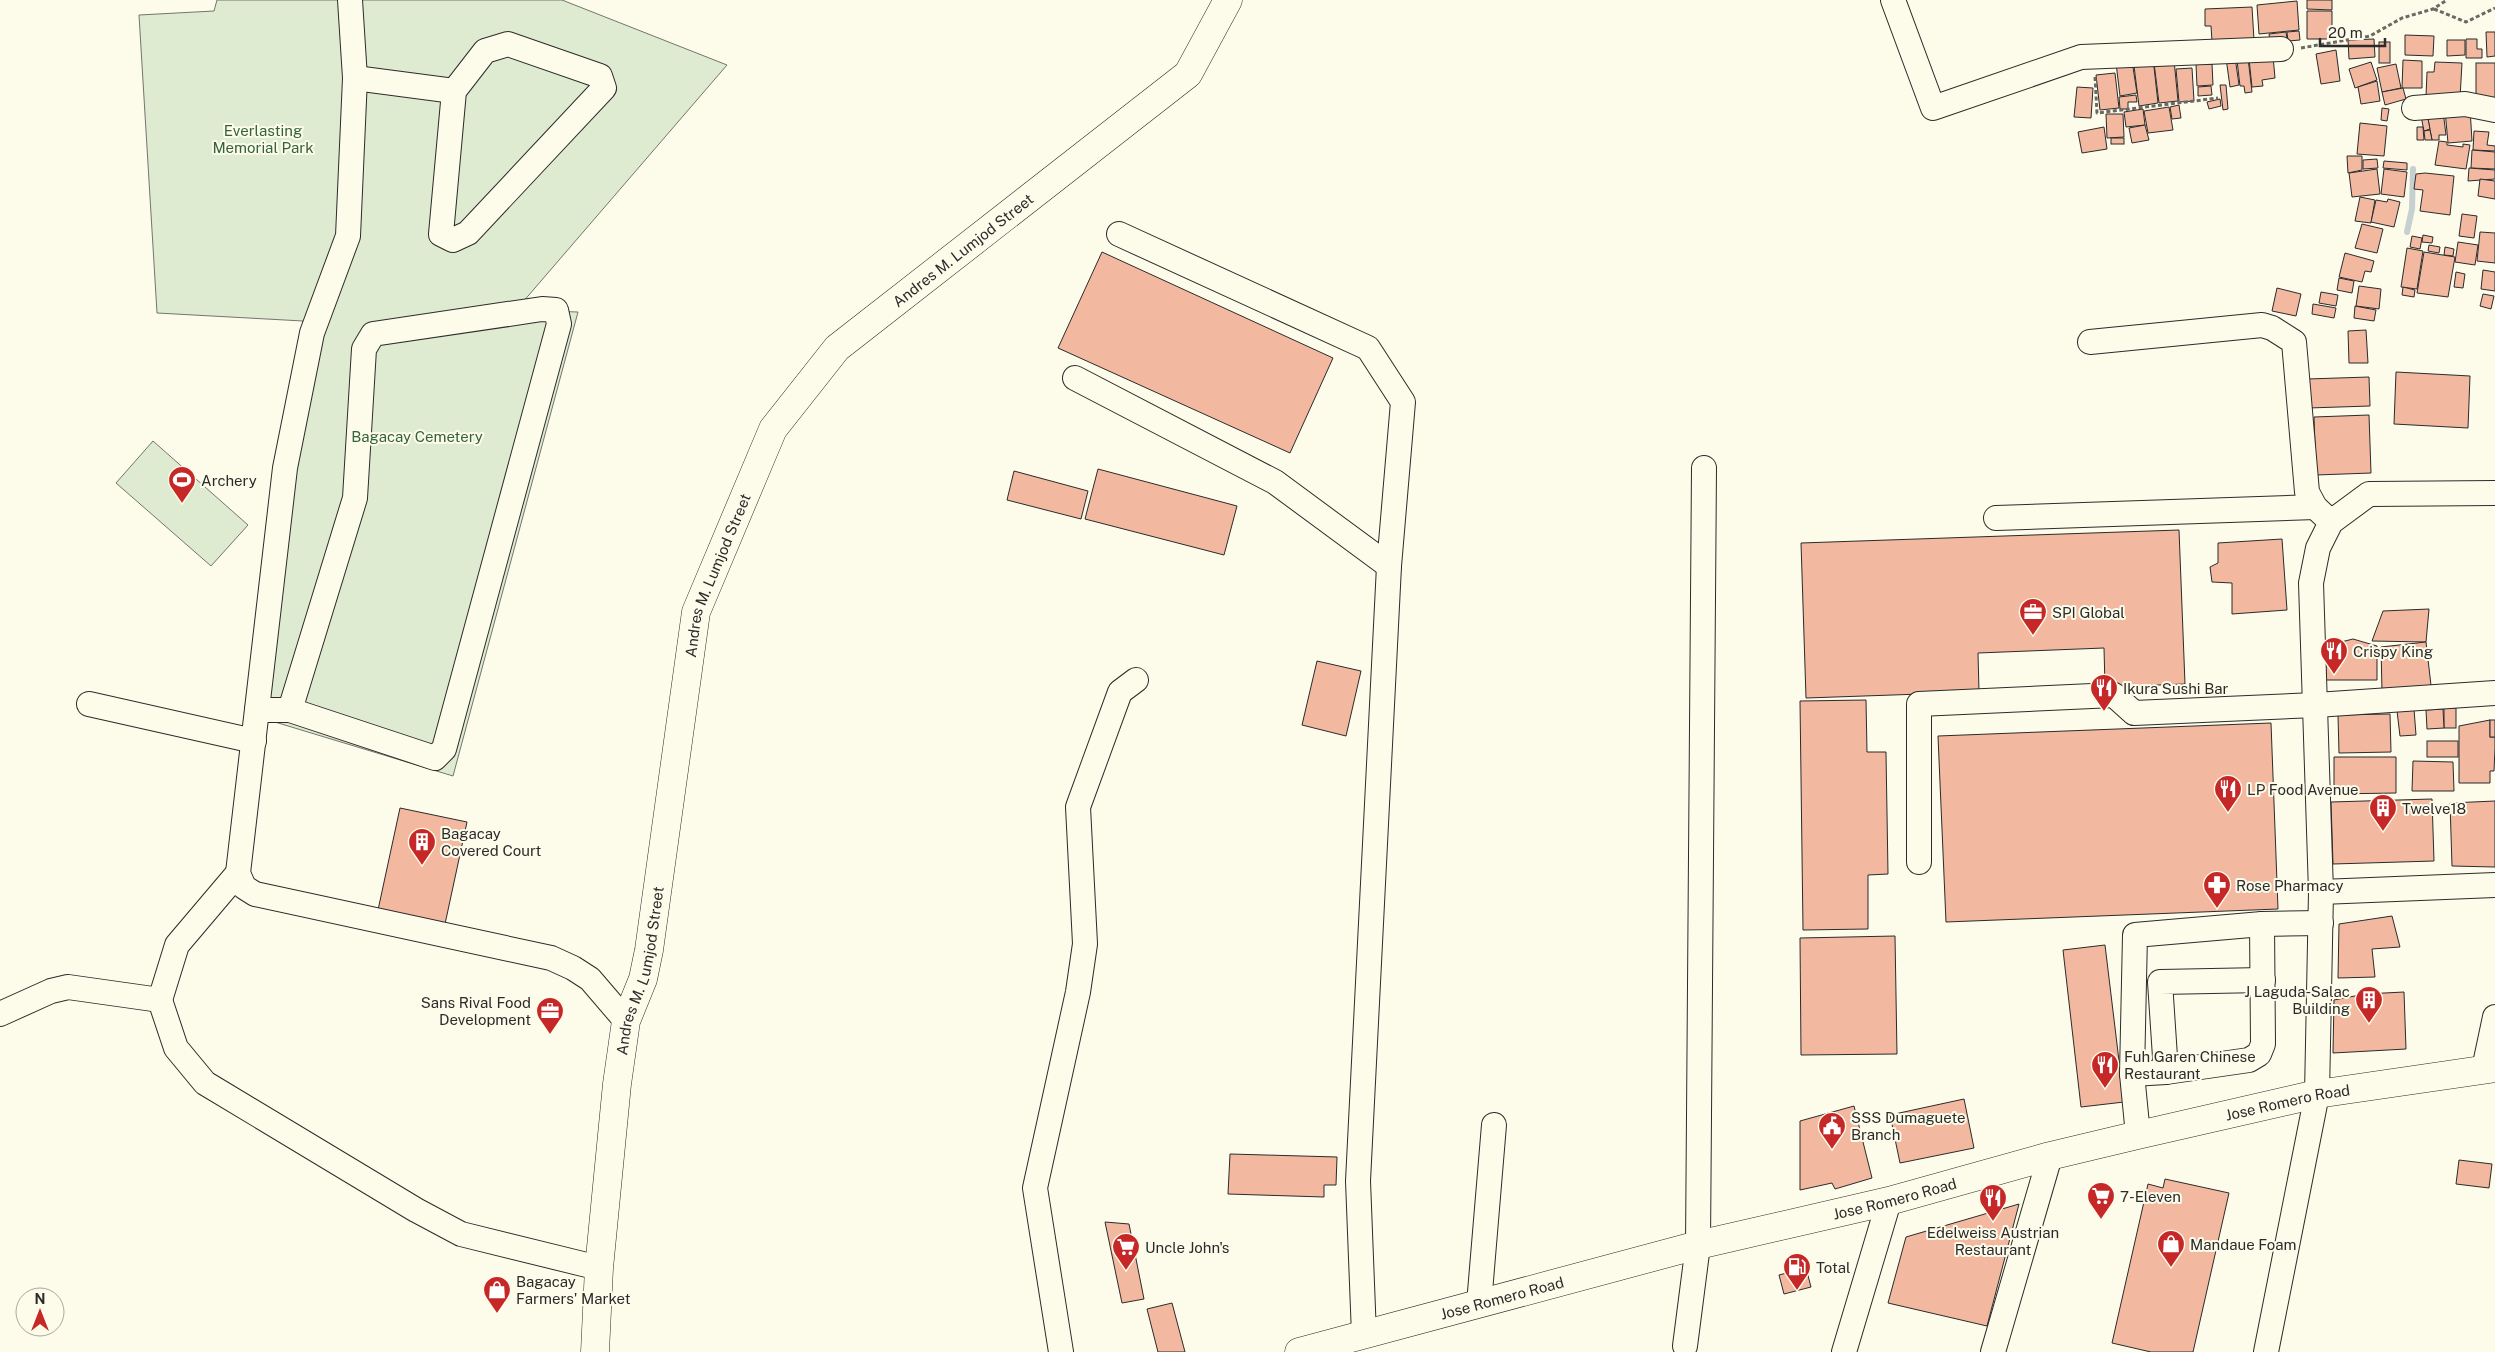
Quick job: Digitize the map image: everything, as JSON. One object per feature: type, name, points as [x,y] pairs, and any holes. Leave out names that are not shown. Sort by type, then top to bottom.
[{"type":"main road","name":"Andres M. Lumjod Street","points":[[594,1352],[599,1268],[626,1021],[643,979],[650,950],[696,612],[773,429],[837,348],[1188,74],[1228,0]]},
{"type":"main road","name":"Jose Romero Road","points":[[1299,1352],[1364,1336],[1698,1244],[1889,1201],[2050,1156],[2138,1135],[2317,1094],[2490,1068]]},
{"type":"street","points":[[350,0],[354,78],[348,236],[312,333],[285,468],[238,874],[244,887],[255,894],[550,958],[573,968],[590,979],[626,1021]]},
{"type":"street","points":[[1893,0],[1933,108],[2081,57],[2281,49]]},
{"type":"street","points":[[508,44],[600,76],[604,88],[468,233],[453,240],[441,234],[454,91],[485,52],[508,44]]},
{"type":"street","points":[[354,78],[454,91]]},
{"type":"street","points":[[2414,108],[2465,104],[2495,110]]},
{"type":"street","points":[[1119,234],[1368,348],[1403,402],[1389,566],[1358,1182],[1364,1336]]},
{"type":"street","points":[[257,710],[290,710],[435,758],[444,749],[560,324],[556,310],[542,309],[373,334],[364,349],[355,498],[290,710]]},
{"type":"street","points":[[2090,342],[2262,326],[2272,328],[2294,342],[2307,492],[2323,515],[2311,583],[2321,892],[2317,1094],[2266,1352]]},
{"type":"street","points":[[1075,378],[1275,482],[1389,566]]},
{"type":"street","points":[[1686,1346],[1698,1244],[1704,468]]},
{"type":"street","points":[[1996,518],[2323,515],[2369,494],[2495,493]]},
{"type":"street","points":[[1061,1352],[1035,1188],[1078,992],[1085,944],[1078,807],[1120,692],[1136,680]]},
{"type":"street","points":[[1919,862],[1919,704],[2114,696],[2134,713],[2316,705],[2495,693]]},
{"type":"street","points":[[89,704],[254,741]]},
{"type":"street","points":[[238,874],[177,945],[160,1000],[176,1048],[205,1083],[416,1210],[461,1234],[599,1268]]},
{"type":"street","points":[[2321,892],[2495,885]]},
{"type":"street","points":[[2138,1135],[2132,1074],[2135,935],[2262,924],[2321,923]]},
{"type":"street","points":[[2132,1074],[2166,1072],[2249,1060],[2259,1054],[2263,1044],[2265,1021],[2262,924]]},
{"type":"street","points":[[2166,1072],[2160,982],[2263,980]]},
{"type":"street","points":[[0,1014],[51,991],[68,987],[160,1000]]},
{"type":"street","points":[[2490,1068],[2495,1017]]},
{"type":"street","points":[[1479,1304],[1494,1125]]},
{"type":"street","points":[[1994,1352],[2050,1156]]},
{"type":"street","points":[[1844,1352],[1889,1201]]},
{"type":"path","points":[[2281,49],[2366,38],[2402,18],[2433,9],[2447,0]]},
{"type":"path","points":[[2433,9],[2466,22],[2495,8]]},
{"type":"path","points":[[2094,57],[2097,113],[2218,98]]},
{"type":"green space","points":[[217,0],[562,0],[727,65],[516,310],[578,312],[453,776],[265,719],[303,321],[157,313],[139,15],[214,11]]},
{"type":"green space","name":"Archery","points":[[153,441],[248,525],[211,566],[116,483]]},
{"type":"building","points":[[2307,0],[2332,0],[2332,10],[2307,9]]},
{"type":"building","points":[[2297,1],[2299,30],[2259,34],[2257,5]]},
{"type":"building","points":[[2252,7],[2254,40],[2212,41],[2211,26],[2205,26],[2205,9]]},
{"type":"building","points":[[2307,11],[2332,11],[2332,27],[2336,27],[2336,39],[2307,39]]},
{"type":"building","points":[[2299,31],[2300,40],[2288,41],[2287,32]]},
{"type":"building","points":[[2286,32],[2287,39],[2270,40],[2269,34]]},
{"type":"building","points":[[2486,32],[2495,32],[2495,56],[2487,57]]},
{"type":"building","points":[[2405,35],[2434,36],[2433,56],[2405,55]]},
{"type":"building","points":[[2374,39],[2375,57],[2349,59],[2348,40]]},
{"type":"building","points":[[2466,39],[2477,39],[2477,49],[2482,49],[2482,58],[2466,58]]},
{"type":"building","points":[[2447,40],[2465,40],[2465,55],[2447,56]]},
{"type":"building","points":[[2379,42],[2390,42],[2390,63],[2379,63]]},
{"type":"building","points":[[2336,50],[2340,81],[2321,84],[2316,54]]},
{"type":"building","points":[[2273,56],[2275,78],[2262,80],[2263,86],[2252,87],[2249,59]]},
{"type":"building","points":[[2235,57],[2239,85],[2230,87],[2226,58]]},
{"type":"building","points":[[2153,58],[2158,103],[2139,106],[2134,66]]},
{"type":"building","points":[[2248,58],[2252,92],[2245,93],[2244,86],[2240,86],[2237,60]]},
{"type":"building","points":[[2174,60],[2178,101],[2159,103],[2154,63]]},
{"type":"building","points":[[2403,60],[2422,61],[2422,88],[2402,88]]},
{"type":"building","points":[[2132,61],[2137,93],[2120,96],[2116,63]]},
{"type":"building","points":[[2371,62],[2377,80],[2355,88],[2349,69]]},
{"type":"building","points":[[2435,62],[2462,63],[2460,98],[2426,97],[2427,72],[2434,72]]},
{"type":"building","points":[[2476,63],[2495,63],[2495,102],[2476,102]]},
{"type":"building","points":[[2196,64],[2212,64],[2213,85],[2197,86]]},
{"type":"building","points":[[2396,64],[2401,88],[2382,92],[2377,68]]},
{"type":"building","points":[[2192,68],[2194,101],[2179,102],[2176,69]]},
{"type":"building","points":[[2115,73],[2119,108],[2100,110],[2096,75]]},
{"type":"building","points":[[2377,81],[2380,101],[2361,104],[2358,87]]},
{"type":"building","points":[[2220,85],[2226,85],[2228,109],[2223,110]]},
{"type":"building","points":[[2211,86],[2212,95],[2198,96],[2198,87]]},
{"type":"building","points":[[2077,87],[2093,88],[2091,118],[2074,117]]},
{"type":"building","points":[[2403,88],[2406,99],[2385,105],[2382,92]]},
{"type":"building","points":[[2136,95],[2137,102],[2128,102],[2128,109],[2120,109],[2119,97]]},
{"type":"building","points":[[2220,99],[2221,106],[2209,109],[2207,102]]},
{"type":"building","points":[[2179,105],[2181,118],[2172,119],[2170,107]]},
{"type":"building","points":[[2169,107],[2173,130],[2148,133],[2144,111]]},
{"type":"building","points":[[2382,108],[2389,109],[2387,121],[2381,120]]},
{"type":"building","points":[[2470,108],[2472,141],[2448,143],[2445,110]]},
{"type":"building","points":[[2143,109],[2145,125],[2126,127],[2124,112]]},
{"type":"building","points":[[2443,111],[2446,135],[2439,135],[2439,140],[2432,140],[2427,114]]},
{"type":"building","points":[[2106,114],[2123,114],[2124,137],[2107,138]]},
{"type":"building","points":[[2427,114],[2430,129],[2424,131],[2421,116]]},
{"type":"building","points":[[2360,123],[2387,126],[2384,156],[2357,154]]},
{"type":"building","points":[[2145,125],[2149,140],[2132,143],[2129,128]]},
{"type":"building","points":[[2104,127],[2107,149],[2082,153],[2078,132]]},
{"type":"building","points":[[2417,127],[2423,127],[2424,140],[2417,140]]},
{"type":"building","points":[[2430,130],[2432,140],[2425,140],[2424,131]]},
{"type":"building","points":[[2474,131],[2489,132],[2487,145],[2495,146],[2495,151],[2473,150]]},
{"type":"building","points":[[2111,138],[2124,138],[2124,144],[2111,144]]},
{"type":"building","points":[[2439,141],[2447,142],[2447,145],[2463,147],[2463,144],[2470,145],[2466,169],[2435,165]]},
{"type":"building","points":[[2472,150],[2495,152],[2495,169],[2471,168]]},
{"type":"building","points":[[2347,156],[2362,156],[2362,170],[2348,173]]},
{"type":"building","points":[[2377,159],[2378,168],[2363,169],[2363,160]]},
{"type":"building","points":[[2384,161],[2407,163],[2407,170],[2383,168]]},
{"type":"building","points":[[2469,168],[2495,170],[2495,179],[2468,181]]},
{"type":"building","points":[[2377,169],[2380,194],[2352,197],[2349,173]]},
{"type":"building","points":[[2384,169],[2407,172],[2404,197],[2381,194]]},
{"type":"building","points":[[2416,174],[2454,176],[2450,215],[2420,211],[2423,190],[2414,189]]},
{"type":"building","points":[[2480,179],[2495,181],[2495,199],[2478,196]]},
{"type":"building","points":[[2360,197],[2375,200],[2371,223],[2355,221]]},
{"type":"building","points":[[2388,199],[2400,202],[2394,227],[2371,222],[2376,200],[2387,202]]},
{"type":"building","points":[[2462,214],[2477,216],[2474,238],[2459,236]]},
{"type":"building","points":[[2362,224],[2383,229],[2377,253],[2355,248]]},
{"type":"building","points":[[2480,232],[2495,233],[2495,263],[2477,261]]},
{"type":"building","points":[[2423,235],[2433,237],[2432,243],[2422,242]]},
{"type":"building","points":[[2412,236],[2422,238],[2420,249],[2410,247]]},
{"type":"building","points":[[2458,242],[2478,245],[2475,265],[2455,262]]},
{"type":"building","points":[[2429,245],[2440,247],[2439,253],[2428,251]]},
{"type":"building","points":[[2445,247],[2454,249],[2453,256],[2444,255]]},
{"type":"building","points":[[2407,248],[2423,251],[2417,289],[2401,287]]},
{"type":"building","points":[[1102,252],[1333,358],[1290,453],[1058,348]]},
{"type":"building","points":[[2424,252],[2455,257],[2448,297],[2417,293]]},
{"type":"building","points":[[2345,253],[2374,261],[2371,272],[2365,271],[2362,282],[2339,277]]},
{"type":"building","points":[[2483,270],[2495,272],[2495,291],[2481,289]]},
{"type":"building","points":[[2456,272],[2465,274],[2463,288],[2454,287]]},
{"type":"building","points":[[2339,278],[2354,281],[2352,293],[2337,290]]},
{"type":"building","points":[[2359,286],[2381,289],[2379,309],[2356,306]]},
{"type":"building","points":[[2403,287],[2415,290],[2414,297],[2402,295]]},
{"type":"building","points":[[2277,288],[2301,294],[2296,316],[2272,311]]},
{"type":"building","points":[[2321,292],[2338,295],[2336,306],[2319,303]]},
{"type":"building","points":[[2483,294],[2494,296],[2491,309],[2480,306]]},
{"type":"building","points":[[2313,304],[2336,308],[2334,318],[2312,314]]},
{"type":"building","points":[[2355,306],[2376,310],[2374,321],[2354,318]]},
{"type":"building","points":[[2366,330],[2368,363],[2349,363],[2348,331]]},
{"type":"building","points":[[2396,372],[2470,376],[2468,428],[2394,424]]},
{"type":"building","points":[[2369,377],[2370,406],[2308,408],[2307,379]]},
{"type":"building","points":[[2369,415],[2371,473],[2316,475],[2314,417]]},
{"type":"building","points":[[1098,469],[1237,506],[1224,555],[1085,519]]},
{"type":"building","points":[[1014,471],[1088,491],[1081,519],[1007,500]]},
{"type":"building","points":[[2179,530],[2185,684],[2105,687],[2104,648],[1978,653],[1979,692],[1806,698],[1801,543]]},
{"type":"building","points":[[2282,539],[2287,610],[2232,614],[2232,583],[2212,582],[2210,567],[2218,563],[2218,543]]},
{"type":"building","points":[[2429,609],[2426,642],[2372,641],[2383,611]]},
{"type":"building","points":[[2353,639],[2377,646],[2377,680],[2326,680],[2325,646]]},
{"type":"building","points":[[2426,642],[2432,694],[2382,692],[2381,647]]},
{"type":"building","points":[[1317,661],[1361,671],[1346,736],[1302,725]]},
{"type":"building","points":[[1866,700],[1867,752],[1886,752],[1888,874],[1868,875],[1868,929],[1803,930],[1800,701]]},
{"type":"building","points":[[2444,708],[2456,708],[2456,728],[2444,728]]},
{"type":"building","points":[[2414,709],[2416,735],[2400,736],[2397,711]]},
{"type":"building","points":[[2443,709],[2444,728],[2427,729],[2426,710]]},
{"type":"building","points":[[2390,714],[2391,752],[2339,753],[2338,715]]},
{"type":"building","points":[[2490,720],[2490,737],[2495,737],[2495,748],[2494,771],[2490,771],[2490,783],[2459,783],[2459,726]]},
{"type":"building","points":[[2490,720],[2495,720],[2495,737],[2490,737]]},
{"type":"building","points":[[2271,723],[2278,909],[1946,922],[1938,736]]},
{"type":"building","points":[[2427,741],[2458,741],[2458,757],[2427,757]]},
{"type":"building","points":[[2334,757],[2396,757],[2396,793],[2334,794]]},
{"type":"building","points":[[2413,761],[2453,762],[2454,791],[2412,791]]},
{"type":"building","name":"Twelve18","points":[[2432,799],[2434,861],[2333,864],[2331,802]]},
{"type":"building","points":[[2495,801],[2495,867],[2452,866],[2450,803]]},
{"type":"building","name":"Bagacay Covered Court","points":[[400,808],[467,822],[445,924],[378,910]]},
{"type":"building","points":[[2392,916],[2400,947],[2372,949],[2375,977],[2338,978],[2339,924]]},
{"type":"building","points":[[1895,936],[1897,1054],[1801,1055],[1800,938]]},
{"type":"building","points":[[2105,945],[2124,1102],[2081,1107],[2063,950]]},
{"type":"building","name":"J Laguda-Salac Building","points":[[2404,992],[2406,1049],[2333,1053],[2334,1000],[2365,994]]},
{"type":"building","points":[[1964,1099],[1974,1148],[1900,1163],[1890,1115]]},
{"type":"building","name":"SSS Dumaguete Branch","points":[[1854,1106],[1872,1178],[1835,1189],[1832,1183],[1800,1190],[1800,1121]]},
{"type":"building","points":[[1230,1154],[1337,1157],[1336,1185],[1324,1185],[1324,1197],[1228,1194]]},
{"type":"building","points":[[2459,1160],[2492,1164],[2489,1188],[2456,1184]]},
{"type":"building","name":"Mandaue Foam","points":[[2165,1179],[2229,1193],[2193,1352],[2151,1352],[2112,1343],[2148,1184],[2163,1188]]},
{"type":"building","points":[[2019,1204],[1987,1326],[1888,1303],[1906,1237]]},
{"type":"building","points":[[1105,1222],[1129,1224],[1144,1299],[1122,1303]]},
{"type":"building","points":[[1806,1268],[1811,1287],[1784,1294],[1779,1275]]},
{"type":"building","points":[[1172,1303],[1185,1352],[1158,1352],[1147,1309]]},
{"type":"waterway","points":[[2407,232],[2412,209],[2413,169]]},
{"type":"place","name":"Archery","points":[[182,504]]},
{"type":"place","name":"SPI Global","points":[[2033,636]]},
{"type":"place","name":"Crispy King","points":[[2334,675]]},
{"type":"place","name":"Ikura Sushi Bar","points":[[2104,712]]},
{"type":"place","name":"LP Food Avenue","points":[[2228,813]]},
{"type":"place","name":"Twelve18","points":[[2383,832]]},
{"type":"place","name":"Bagacay Covered Court","points":[[422,866]]},
{"type":"place","name":"Rose Pharmacy","points":[[2217,909]]},
{"type":"place","name":"J Laguda-Salac Building","points":[[2369,1024]]},
{"type":"place","name":"Sans Rival Food Development","points":[[550,1035]]},
{"type":"place","name":"Fuh Garen Chinese Restaurant","points":[[2105,1089]]},
{"type":"place","name":"SSS Dumaguete Branch","points":[[1832,1150]]},
{"type":"place","name":"7-Eleven","points":[[2101,1220]]},
{"type":"place","name":"Edelweiss Austrian Restaurant","points":[[1993,1222]]},
{"type":"place","name":"Mandaue Foam","points":[[2171,1268]]},
{"type":"place","name":"Uncle John's","points":[[1126,1271]]},
{"type":"place","name":"Total","points":[[1797,1291]]},
{"type":"place","name":"Bagacay Farmers' Market","points":[[497,1314]]},
{"type":"park label","name":"Everlasting Memorial Park","points":[[263,138]]},
{"type":"park label","name":"Bagacay Cemetery","points":[[417,436]]}]
